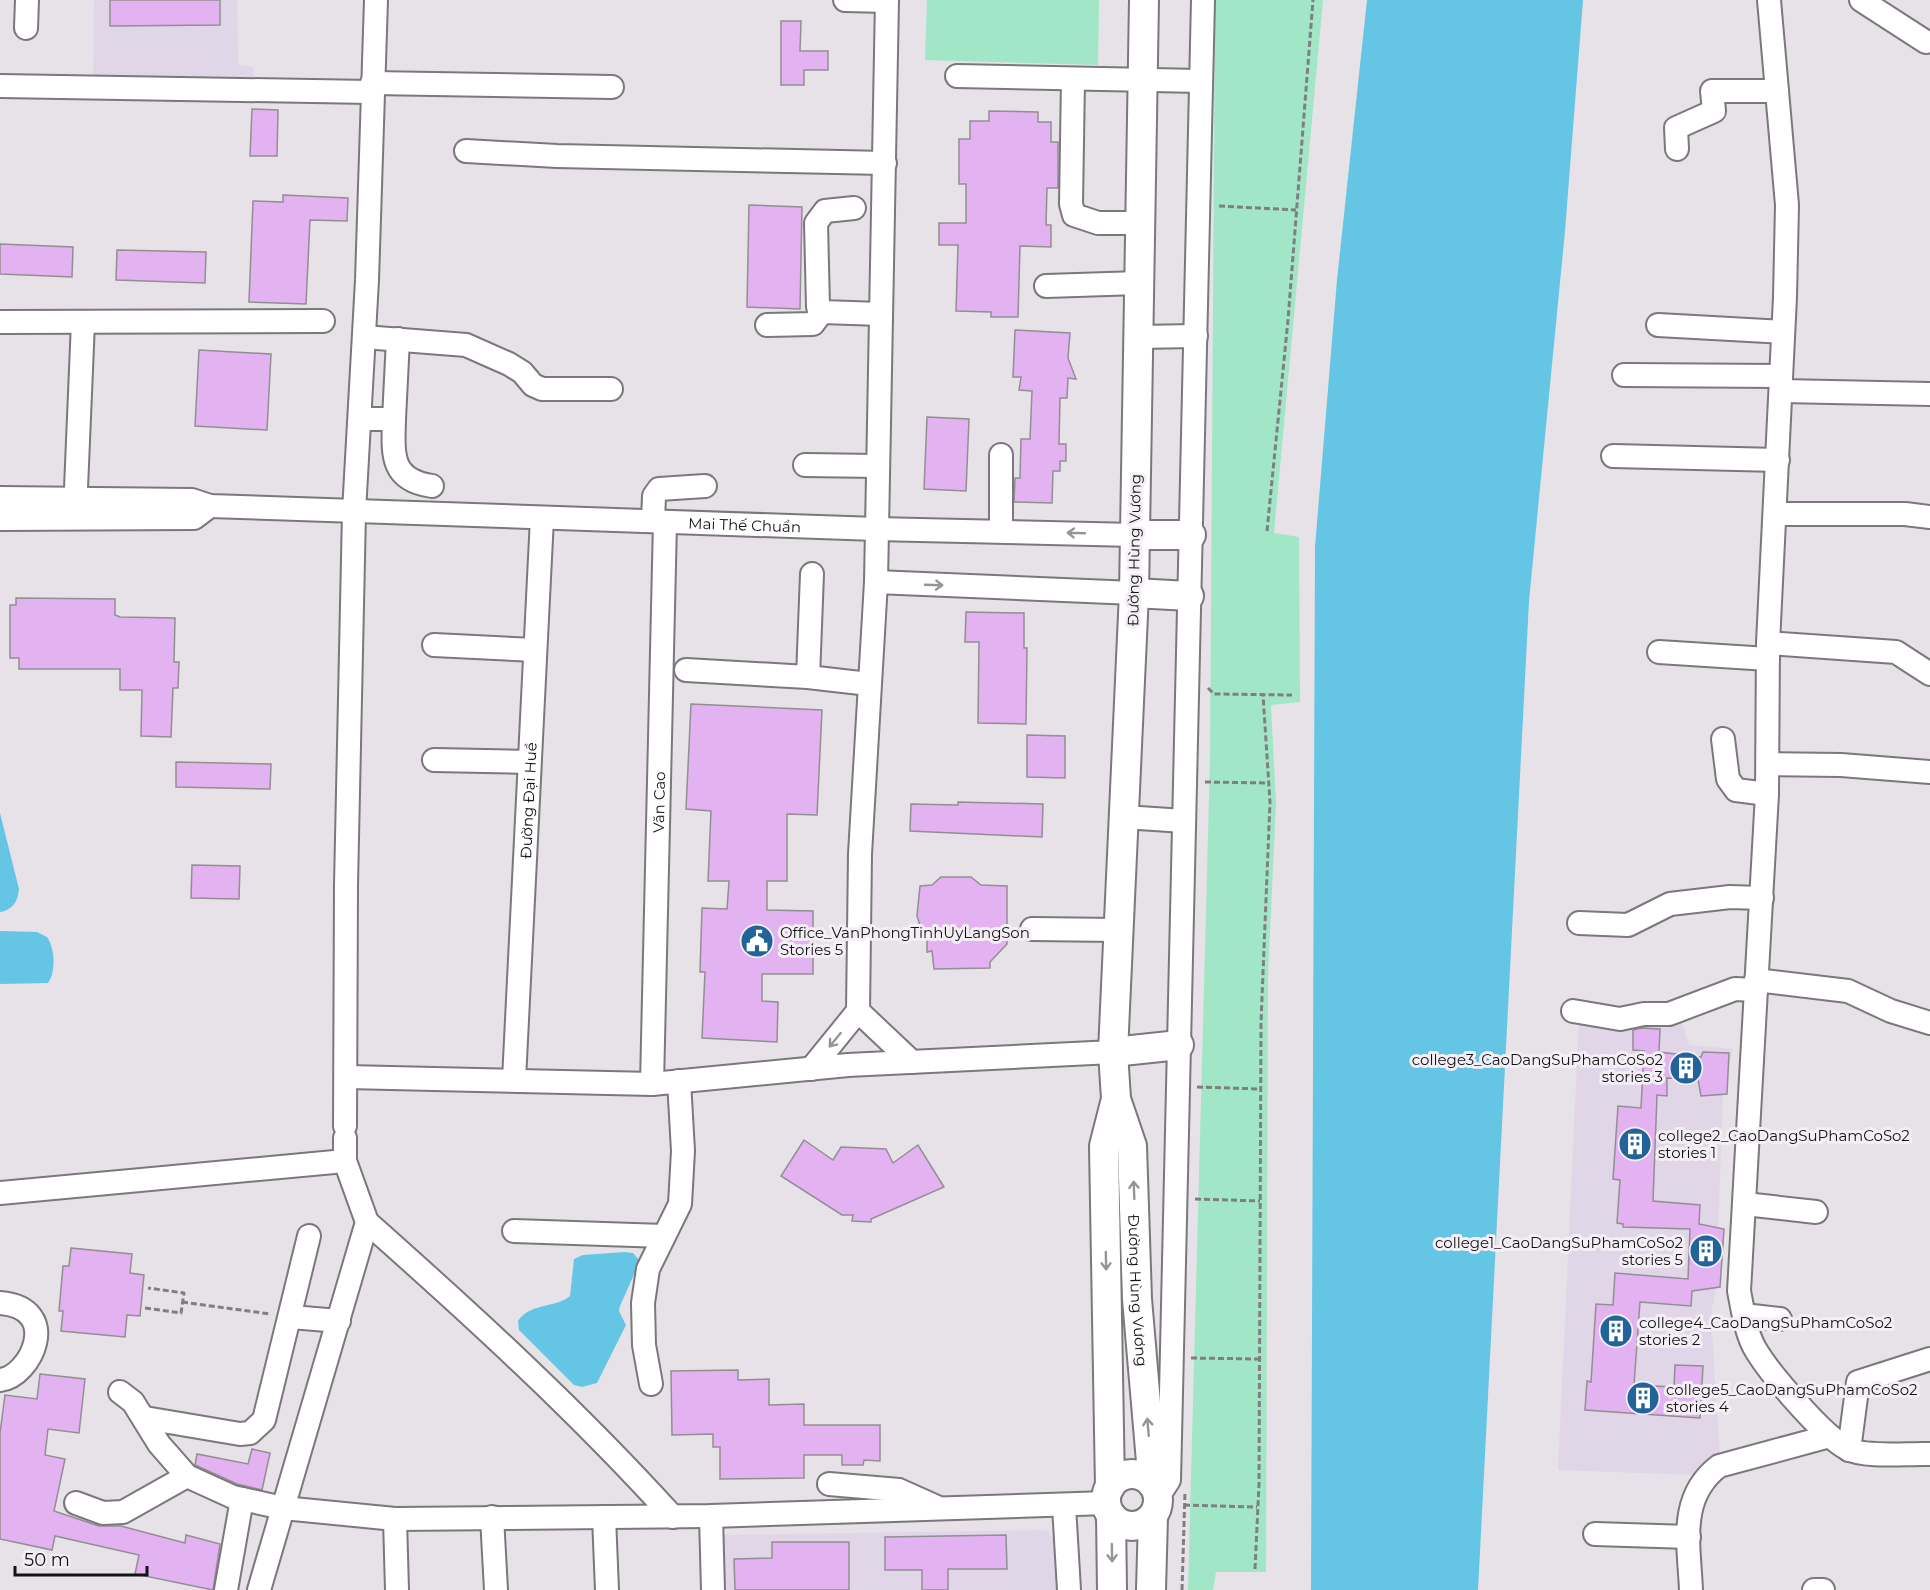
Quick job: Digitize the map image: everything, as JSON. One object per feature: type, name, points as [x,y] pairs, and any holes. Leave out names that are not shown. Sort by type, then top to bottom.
[{"type":"main road","name":"Đường Hùng Vương","points":[[1144,0],[1134,593],[1113,1052],[1116,1099],[1132,1146],[1137,1299],[1162,1501],[1151,1590]]},
{"type":"main road","points":[[1135,535],[1191,535]]},
{"type":"main road","points":[[1134,593],[1190,596]]},
{"type":"main road","points":[[1113,1052],[1179,1045]]},
{"type":"main road","name":"Đường Hùng Vương","points":[[1112,1590],[1104,1146],[1116,1099]]},
{"type":"main road","points":[[1136,1474],[1162,1501],[1136,1526],[1127,1526],[1109,1502],[1117,1479],[1136,1474]]},
{"type":"street","points":[[26,28],[27,0]]},
{"type":"street","points":[[376,0],[371,87],[364,337],[354,512],[346,885],[345,1161],[367,1222],[442,1288],[608,1444],[673,1516]]},
{"type":"street","points":[[811,1069],[858,1011],[860,854],[876,582],[887,1],[845,0]]},
{"type":"street","points":[[1162,1501],[1169,1480],[1203,0]]},
{"type":"street","points":[[1769,0],[1787,205],[1784,332],[1768,651],[1767,794],[1739,1291],[1756,1352],[1830,1436],[1849,1450],[1930,1454]]},
{"type":"street","points":[[1861,0],[1926,42]]},
{"type":"street","points":[[957,76],[1200,81]]},
{"type":"street","points":[[1073,79],[1071,204],[1074,215],[1098,223],[1140,223]]},
{"type":"street","points":[[0,86],[612,87]]},
{"type":"street","points":[[1677,149],[1676,128],[1714,111],[1712,91],[1777,91]]},
{"type":"street","points":[[466,151],[557,156],[885,163]]},
{"type":"street","points":[[822,312],[817,299],[816,223],[825,211],[854,208]]},
{"type":"street","points":[[1046,286],[1139,283]]},
{"type":"street","points":[[822,312],[881,314]]},
{"type":"street","points":[[767,325],[813,324],[822,312]]},
{"type":"street","points":[[0,322],[323,321]]},
{"type":"street","points":[[76,509],[83,322]]},
{"type":"street","points":[[1658,325],[1784,332]]},
{"type":"street","points":[[1138,337],[1196,336]]},
{"type":"street","points":[[364,337],[466,345],[510,364],[522,372],[533,385],[542,388],[611,388]]},
{"type":"street","points":[[398,339],[394,456],[398,468],[406,478],[417,484],[432,486]]},
{"type":"street","points":[[1623,375],[1930,394]]},
{"type":"street","points":[[360,419],[394,418]]},
{"type":"street","points":[[1001,455],[1001,531]]},
{"type":"street","points":[[1613,456],[1778,460]]},
{"type":"street","points":[[805,465],[877,466]]},
{"type":"street","name":"Văn Cao","points":[[652,1084],[659,522],[654,496],[659,489],[705,486]]},
{"type":"street","points":[[0,498],[76,509]]},
{"type":"street","name":"Mai Thế Chuẩn","points":[[76,509],[192,500],[210,506],[354,512],[1135,535]]},
{"type":"street","points":[[0,519],[76,509]]},
{"type":"street","points":[[1775,514],[1905,514],[1930,518]]},
{"type":"street","name":"Đường Đại Huề","points":[[514,1080],[542,518]]},
{"type":"street","points":[[808,677],[812,574]]},
{"type":"street","points":[[876,582],[1134,593]]},
{"type":"street","points":[[434,645],[535,650]]},
{"type":"street","points":[[1659,652],[1896,652],[1930,674]]},
{"type":"street","points":[[686,670],[808,677],[870,684]]},
{"type":"street","points":[[1723,739],[1728,779],[1736,790],[1767,794]]},
{"type":"street","points":[[434,760],[529,762]]},
{"type":"street","points":[[1768,764],[1841,765],[1930,772]]},
{"type":"street","points":[[1124,817],[1184,821]]},
{"type":"street","points":[[1579,923],[1628,925],[1670,904],[1730,897],[1762,898]]},
{"type":"street","points":[[1032,929],[1118,930]]},
{"type":"street","points":[[1573,1011],[1620,1019],[1644,1014],[1669,1014],[1736,989],[1756,985],[1848,991],[1891,1011],[1930,1023]]},
{"type":"street","points":[[858,1011],[912,1062]]},
{"type":"street","points":[[346,1077],[652,1084],[811,1069],[1113,1052]]},
{"type":"street","points":[[651,1384],[645,1345],[643,1303],[648,1269],[680,1204],[683,1151],[679,1081]]},
{"type":"street","points":[[0,1193],[345,1161]]},
{"type":"street","points":[[1744,1204],[1816,1212]]},
{"type":"street","points":[[259,1590],[367,1222]]},
{"type":"street","points":[[514,1231],[664,1236]]},
{"type":"street","points":[[145,1418],[240,1434],[250,1433],[264,1420],[309,1236]]},
{"type":"street","points":[[0,1303],[26,1310],[34,1321],[37,1331],[36,1343],[15,1375],[0,1380]]},
{"type":"street","points":[[1744,1315],[1780,1319]]},
{"type":"street","points":[[291,1317],[339,1321]]},
{"type":"street","points":[[1849,1450],[1858,1382],[1930,1359]]},
{"type":"street","points":[[120,1392],[133,1402],[159,1444],[187,1476],[242,1499],[283,1508],[395,1519],[492,1516],[711,1516],[1064,1506],[1109,1502]]},
{"type":"street","points":[[1691,1590],[1689,1514],[1695,1491],[1707,1475],[1719,1466],[1830,1436]]},
{"type":"street","points":[[76,1503],[103,1513],[123,1512],[187,1476]]},
{"type":"street","points":[[829,1484],[899,1490],[940,1509]]},
{"type":"street","points":[[226,1590],[242,1499]]},
{"type":"street","points":[[1064,1506],[1069,1590]]},
{"type":"street","points":[[492,1516],[496,1590]]},
{"type":"street","points":[[711,1516],[713,1590]]},
{"type":"street","points":[[604,1517],[607,1590]]},
{"type":"street","points":[[395,1519],[397,1590]]},
{"type":"street","points":[[1595,1534],[1689,1538]]},
{"type":"street","points":[[1814,1590],[1823,1590]]},
{"type":"path","points":[[1267,531],[1312,0]]},
{"type":"path","points":[[1219,206],[1296,210]]},
{"type":"path","points":[[1206,684],[1214,694],[1292,695]]},
{"type":"path","points":[[1255,1569],[1259,1359],[1260,1089],[1269,783],[1263,695]]},
{"type":"path","points":[[1202,782],[1269,783]]},
{"type":"path","points":[[1196,1087],[1260,1089]]},
{"type":"path","points":[[1193,1198],[1260,1201]]},
{"type":"path","points":[[145,1308],[181,1313],[184,1293],[148,1288]]},
{"type":"path","points":[[182,1302],[291,1317]]},
{"type":"path","points":[[1189,1358],[1259,1359]]},
{"type":"path","points":[[1162,1501],[1257,1507]]},
{"type":"shaded area","points":[[94,0],[237,0],[238,65],[253,67],[255,89],[93,81]]},
{"type":"shaded area","points":[[1681,1020],[1689,1045],[1733,1049],[1723,1094],[1716,1288],[1711,1314],[1720,1460],[1695,1475],[1558,1470],[1579,1021]]},
{"type":"shaded area","points":[[1046,1530],[1059,1544],[1058,1590],[720,1590],[719,1535]]},
{"type":"green space","points":[[927,0],[1099,0],[1098,65],[925,60]]},
{"type":"green space","points":[[1215,0],[1323,0],[1274,533],[1299,537],[1300,702],[1271,705],[1276,803],[1268,976],[1266,1572],[1216,1572],[1213,1590],[1188,1590],[1210,760]]},
{"type":"water","points":[[1367,0],[1583,0],[1565,231],[1529,601],[1478,1590],[1311,1590],[1315,547],[1337,280]]},
{"type":"water","points":[[0,813],[19,889],[14,904],[0,912]]},
{"type":"water","points":[[0,931],[37,932],[47,937],[52,947],[54,960],[48,983],[0,984]]},
{"type":"water","points":[[633,1253],[640,1261],[620,1306],[619,1311],[626,1325],[597,1383],[582,1387],[574,1385],[519,1330],[518,1321],[529,1311],[557,1303],[570,1296],[574,1259],[583,1255]]},
{"type":"building","points":[[110,0],[220,0],[220,25],[110,26]]},
{"type":"building","points":[[781,21],[801,21],[800,51],[828,51],[828,70],[804,70],[804,85],[781,85]]},
{"type":"building","points":[[252,109],[278,110],[277,156],[250,156]]},
{"type":"building","points":[[989,111],[1038,112],[1038,122],[1051,122],[1051,142],[1058,142],[1058,188],[1047,188],[1046,225],[1051,225],[1051,247],[1020,246],[1018,317],[991,317],[991,312],[956,311],[958,245],[939,245],[939,223],[966,223],[966,184],[959,184],[959,139],[970,139],[970,121],[989,121]]},
{"type":"building","points":[[283,195],[348,198],[347,221],[310,220],[306,304],[249,302],[253,201],[283,202]]},
{"type":"building","points":[[749,205],[802,207],[800,309],[747,307]]},
{"type":"building","points":[[0,244],[73,247],[72,277],[0,274]]},
{"type":"building","points":[[117,250],[206,252],[205,283],[116,280]]},
{"type":"building","points":[[1015,330],[1070,333],[1068,358],[1076,379],[1068,378],[1067,398],[1060,398],[1059,444],[1066,444],[1066,461],[1060,461],[1060,471],[1053,471],[1052,503],[1014,502],[1015,478],[1020,478],[1021,439],[1030,439],[1032,391],[1019,390],[1021,377],[1013,377]]},
{"type":"building","points":[[199,350],[271,354],[267,430],[195,426]]},
{"type":"building","points":[[927,417],[969,419],[966,491],[924,489]]},
{"type":"building","points":[[16,598],[115,599],[115,615],[120,617],[175,618],[174,662],[179,662],[178,688],[173,688],[171,737],[141,736],[142,690],[120,690],[120,669],[19,669],[19,658],[10,658],[10,605],[16,605]]},
{"type":"building","points":[[966,612],[1024,613],[1024,648],[1027,648],[1026,724],[978,723],[979,642],[965,642]]},
{"type":"building","points":[[691,704],[822,710],[817,815],[787,814],[787,881],[767,881],[767,910],[813,911],[813,974],[762,974],[762,1001],[778,1002],[777,1042],[702,1038],[705,972],[700,972],[702,908],[727,909],[729,881],[708,881],[711,811],[686,809]]},
{"type":"building","points":[[1027,735],[1065,736],[1065,778],[1027,777]]},
{"type":"building","points":[[176,762],[271,764],[270,789],[176,787]]},
{"type":"building","points":[[958,802],[1043,804],[1042,837],[910,831],[911,804],[958,805]]},
{"type":"building","points":[[192,865],[240,866],[239,899],[191,898]]},
{"type":"building","points":[[941,877],[971,877],[981,885],[1007,886],[1007,944],[990,962],[990,968],[934,969],[932,951],[927,952],[927,939],[924,939],[917,916],[920,886],[932,885]]},
{"type":"building","points":[[1660,1029],[1659,1052],[1701,1057],[1703,1052],[1729,1053],[1727,1094],[1701,1096],[1698,1079],[1667,1078],[1667,1096],[1657,1095],[1653,1201],[1700,1205],[1699,1224],[1724,1229],[1720,1287],[1692,1291],[1691,1306],[1640,1302],[1634,1385],[1674,1387],[1675,1365],[1703,1366],[1700,1418],[1585,1410],[1587,1381],[1591,1382],[1596,1304],[1613,1305],[1615,1273],[1688,1279],[1690,1229],[1623,1227],[1623,1224],[1617,1223],[1620,1180],[1613,1179],[1618,1106],[1641,1108],[1644,1051],[1633,1050],[1633,1030]]},
{"type":"building","points":[[804,1140],[833,1160],[841,1147],[886,1149],[893,1163],[918,1145],[944,1187],[871,1219],[871,1222],[852,1221],[853,1215],[842,1215],[781,1176]]},
{"type":"building","points":[[71,1248],[132,1254],[130,1273],[144,1275],[140,1316],[127,1315],[125,1337],[61,1331],[63,1311],[59,1311],[63,1266],[69,1266]]},
{"type":"building","points":[[738,1370],[738,1380],[769,1379],[769,1405],[804,1404],[804,1425],[880,1425],[880,1461],[864,1460],[863,1465],[842,1465],[842,1455],[804,1455],[804,1478],[720,1479],[720,1447],[713,1447],[713,1434],[672,1435],[671,1371]]},
{"type":"building","points":[[40,1374],[85,1379],[79,1433],[48,1429],[45,1455],[65,1459],[54,1511],[99,1526],[121,1526],[185,1543],[186,1535],[220,1544],[213,1590],[135,1574],[139,1555],[55,1536],[52,1550],[0,1539],[0,1433],[5,1395],[37,1399]]},
{"type":"building","points":[[252,1449],[270,1453],[262,1490],[237,1484],[195,1465],[197,1454],[248,1464]]},
{"type":"building","points":[[1006,1535],[1007,1569],[948,1569],[948,1590],[922,1590],[922,1570],[885,1570],[885,1537]]},
{"type":"building","points":[[772,1542],[849,1542],[849,1590],[735,1590],[734,1559],[772,1558]]},
{"type":"place","name":"Office_VanPhongTinhUyLangSon Stories 5","points":[[757,941]]},
{"type":"place","name":"college3_CaoDangSuPhamCoSo2 stories 3","points":[[1686,1068]]},
{"type":"place","name":"college2_CaoDangSuPhamCoSo2 stories 1","points":[[1635,1144]]},
{"type":"place","name":"college1_CaoDangSuPhamCoSo2 stories 5","points":[[1706,1251]]},
{"type":"place","name":"college4_CaoDangSuPhamCoSo2 stories 2","points":[[1616,1331]]},
{"type":"place","name":"college5_CaoDangSuPhamCoSo2 stories 4","points":[[1643,1398]]}]
